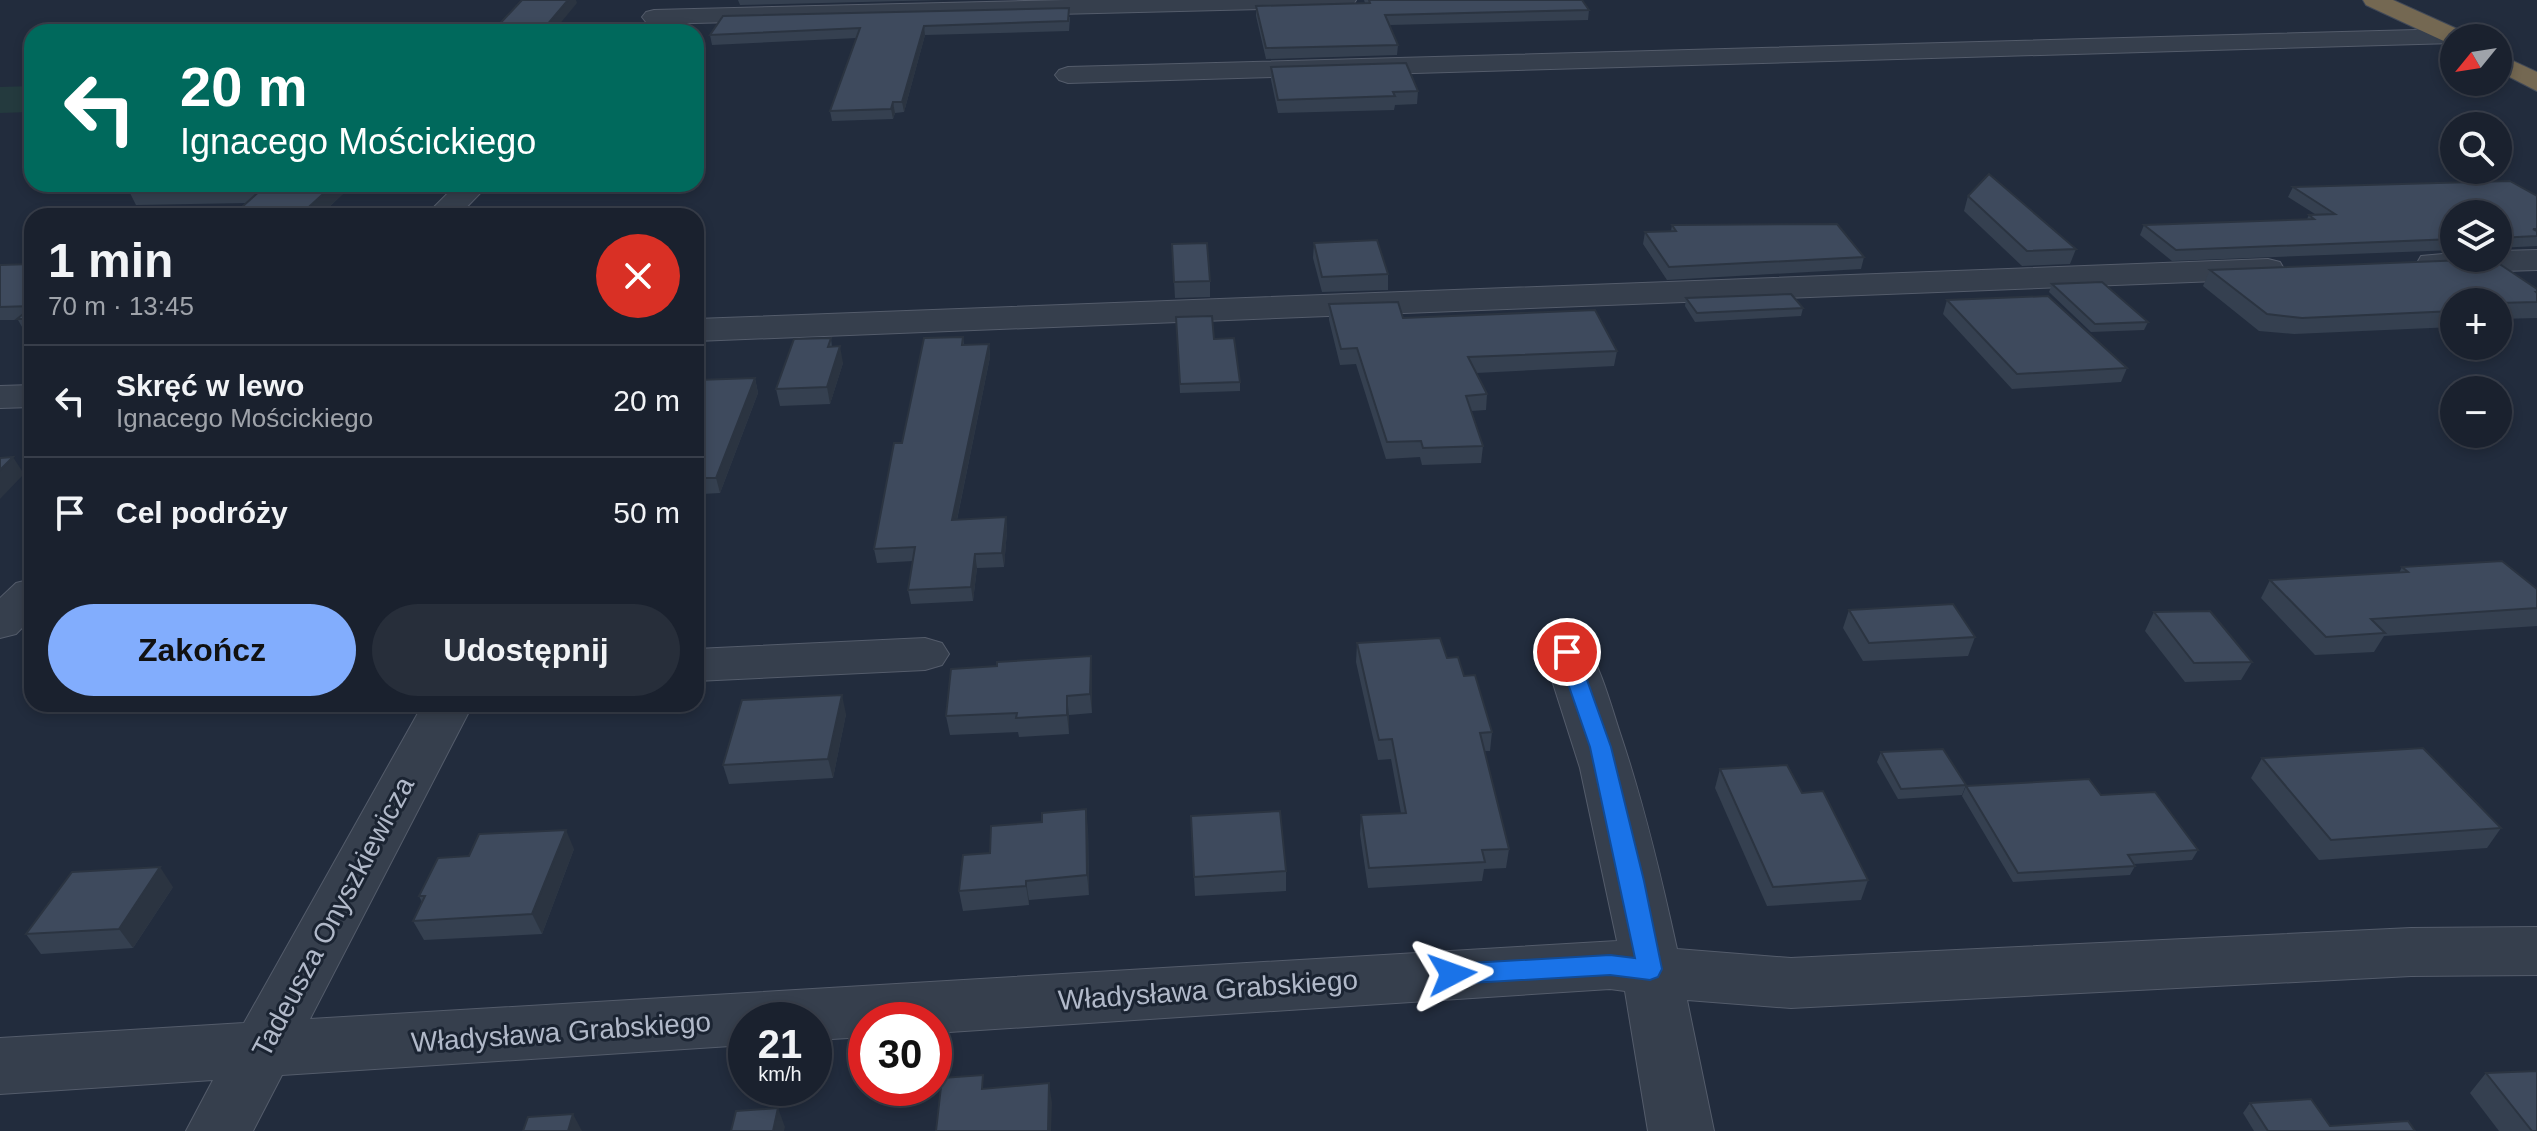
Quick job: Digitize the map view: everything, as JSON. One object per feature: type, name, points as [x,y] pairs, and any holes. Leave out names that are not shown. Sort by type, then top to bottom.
[{"type":"highway","points":[[2374,0],[2440,31]]},
{"type":"highway","points":[[2402,0],[2442,24]]},
{"type":"highway","points":[[2512,69],[2537,83]]},
{"type":"street","points":[[646,24],[672,0]]},
{"type":"street","points":[[646,24],[1345,0]]},
{"type":"street","points":[[1068,75],[2440,37]]},
{"type":"street","points":[[448,208],[466,192]]},
{"type":"street","points":[[2397,264],[2537,260]]},
{"type":"street","points":[[704,330],[2301,268]]},
{"type":"street","points":[[0,397],[24,396]]},
{"type":"street","points":[[0,623],[24,600]]},
{"type":"street","points":[[1567,652],[1600,747],[1632,881],[1681,1131]]},
{"type":"street","points":[[704,665],[925,654]]},
{"type":"street","name":"Tadeusza Onyszkiewicza","points":[[219,1131],[444,712]]},
{"type":"street","name":"Władysława Grabskiego","points":[[0,1066],[1578,966],[1610,965],[1703,977],[1791,983],[2411,952],[2537,951]]},
{"type":"green space","points":[[24,86],[24,112],[0,113],[0,87]]},
{"type":"building","points":[[522,0],[568,0],[548,24],[500,24]]},
{"type":"building","points":[[1369,0],[1582,0],[1589,10],[1385,15],[1398,45],[1266,48],[1256,6],[1370,3]]},
{"type":"building","points":[[1069,8],[1068,21],[924,26],[902,102],[893,102],[891,109],[830,111],[860,28],[710,35],[723,16]]},
{"type":"building","points":[[1406,63],[1418,91],[1393,92],[1395,96],[1278,100],[1271,67]]},
{"type":"building","points":[[1989,174],[2076,249],[2027,251],[1968,196]]},
{"type":"building","points":[[2512,182],[2537,196],[2537,229],[2533,229],[2537,231],[2537,236],[2512,237],[2512,200],[2440,200],[2440,240],[2176,250],[2144,225],[2314,219],[2309,215],[2335,214],[2293,187]]},
{"type":"building","points":[[259,192],[325,192],[308,208],[241,208]]},
{"type":"building","points":[[1837,224],[1864,257],[1669,267],[1645,232],[1676,231],[1672,225]]},
{"type":"building","points":[[1377,240],[1388,274],[1322,277],[1314,243]]},
{"type":"building","points":[[1207,243],[1210,281],[1174,282],[1172,244]]},
{"type":"building","points":[[2440,261],[2440,272],[2512,272],[2537,289],[2537,302],[2512,303],[2512,288],[2440,288],[2440,312],[2302,318],[2267,314],[2210,270]]},
{"type":"building","points":[[24,264],[24,306],[0,307],[0,265]]},
{"type":"building","points":[[2102,282],[2148,322],[2095,324],[2052,284]]},
{"type":"building","points":[[1791,294],[1803,308],[1697,313],[1686,298]]},
{"type":"building","points":[[2048,296],[2127,368],[2017,374],[1947,300]]},
{"type":"building","points":[[1398,302],[1403,318],[1595,310],[1617,351],[1468,357],[1487,394],[1466,396],[1483,446],[1423,448],[1421,441],[1387,442],[1357,348],[1341,349],[1329,304]]},
{"type":"building","points":[[1212,316],[1214,339],[1234,338],[1240,382],[1180,384],[1176,317]]},
{"type":"building","points":[[963,337],[962,345],[989,344],[952,520],[1006,517],[1002,553],[975,554],[971,587],[908,590],[915,547],[874,549],[894,443],[902,443],[924,338]]},
{"type":"building","points":[[831,338],[828,347],[840,346],[827,387],[776,389],[794,339]]},
{"type":"building","points":[[755,378],[716,478],[704,478],[704,380]]},
{"type":"building","points":[[13,457],[0,470],[0,458]]},
{"type":"building","points":[[2502,561],[2537,589],[2537,608],[2371,619],[2385,633],[2326,637],[2270,580],[2408,572],[2402,567]]},
{"type":"building","points":[[1953,604],[1975,637],[1869,643],[1849,610]]},
{"type":"building","points":[[2210,611],[2252,662],[2194,663],[2154,612]]},
{"type":"building","points":[[1440,638],[1447,658],[1458,657],[1464,676],[1475,675],[1492,732],[1480,733],[1509,849],[1482,850],[1485,862],[1369,868],[1361,815],[1406,813],[1392,739],[1379,740],[1357,643]]},
{"type":"building","points":[[1091,656],[1090,694],[1067,696],[1067,715],[1016,718],[1017,713],[946,716],[951,669],[997,666],[997,662]]},
{"type":"building","points":[[842,695],[828,759],[723,765],[742,700]]},
{"type":"building","points":[[2423,748],[2501,828],[2331,840],[2262,758]]},
{"type":"building","points":[[1943,749],[1966,785],[1901,789],[1881,752]]},
{"type":"building","points":[[1787,765],[1802,793],[1823,791],[1868,880],[1773,887],[1720,769]]},
{"type":"building","points":[[2089,779],[2101,795],[2155,792],[2198,850],[2128,855],[2135,866],[2018,873],[1966,786]]},
{"type":"building","points":[[1086,809],[1087,875],[1026,881],[1026,886],[959,891],[963,855],[990,853],[991,826],[1042,822],[1042,813]]},
{"type":"building","points":[[1280,811],[1286,871],[1194,877],[1191,816]]},
{"type":"building","points":[[566,830],[532,914],[413,921],[425,896],[419,896],[438,858],[469,856],[479,834]]},
{"type":"building","points":[[160,867],[119,929],[26,934],[72,872]]},
{"type":"building","points":[[2537,1071],[2537,1131],[2532,1131],[2486,1073]]},
{"type":"building","points":[[983,1075],[982,1089],[1049,1083],[1048,1131],[936,1131],[939,1106],[952,1106],[952,1077]]},
{"type":"building","points":[[2311,1099],[2330,1126],[2408,1121],[2415,1131],[2268,1131],[2250,1103]]},
{"type":"building","points":[[778,1108],[773,1131],[731,1131],[736,1111]]},
{"type":"building","points":[[573,1114],[568,1131],[523,1131],[528,1117]]},
{"type":"route","points":[[1452,974],[1610,965],[1650,969],[1600,747],[1567,652]]}]
